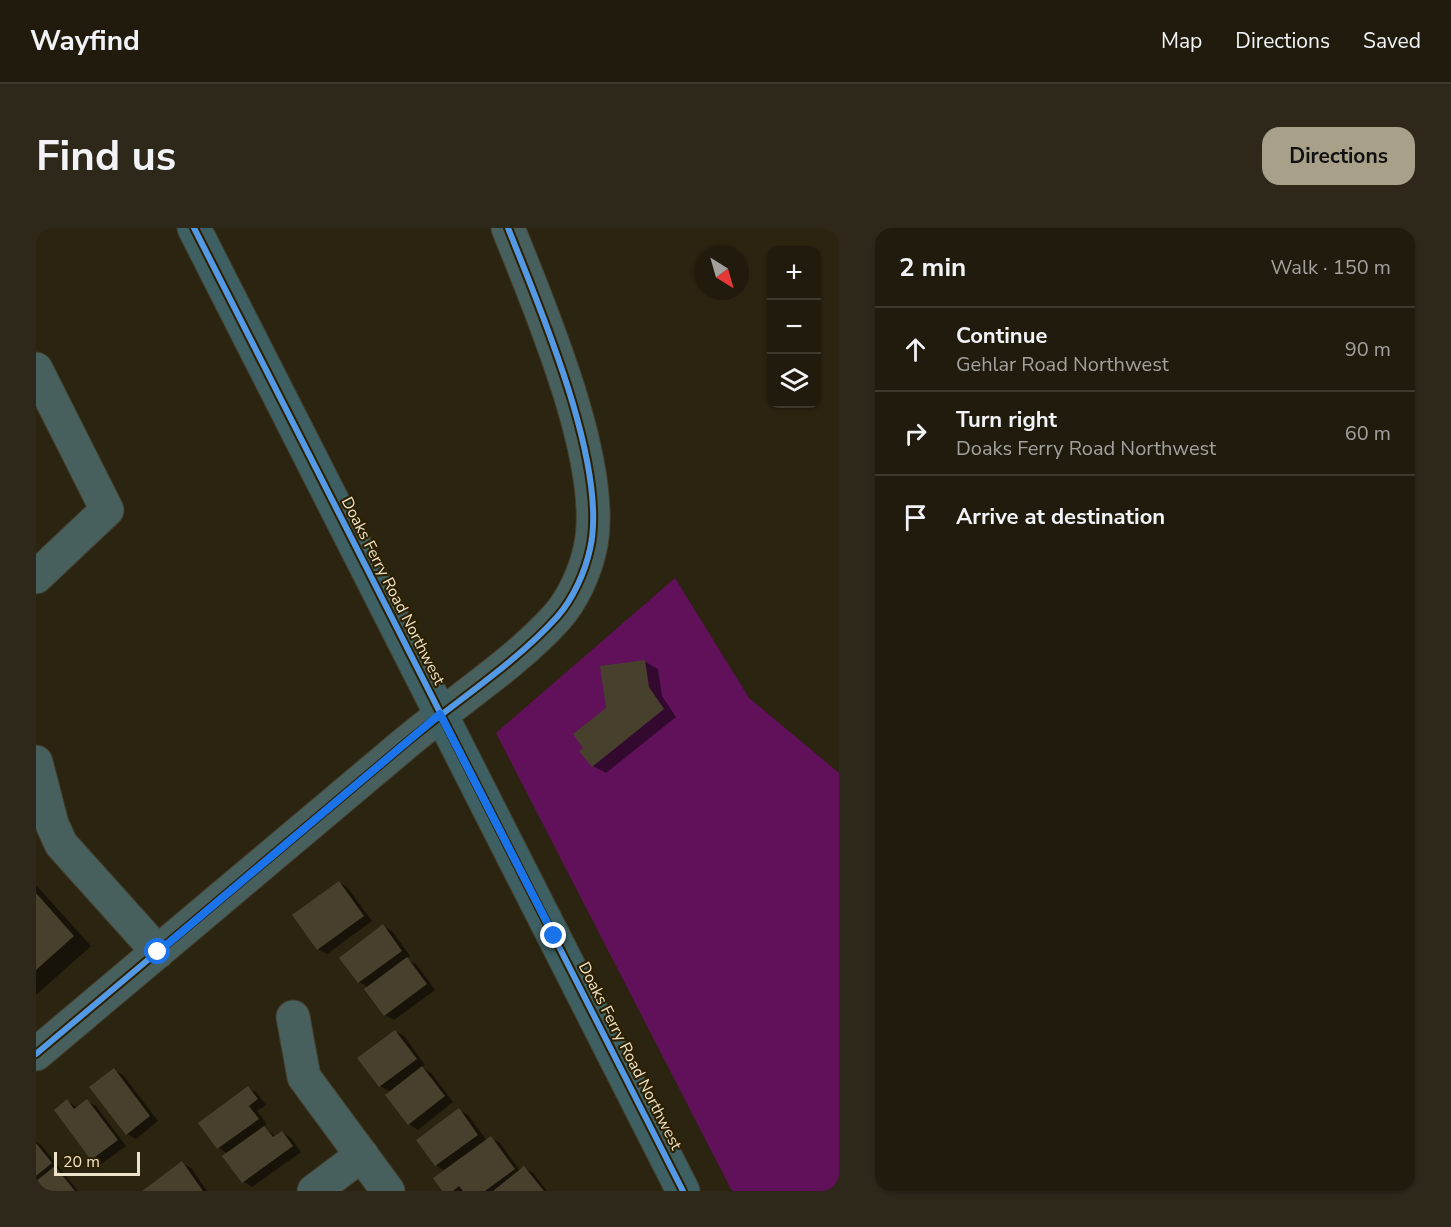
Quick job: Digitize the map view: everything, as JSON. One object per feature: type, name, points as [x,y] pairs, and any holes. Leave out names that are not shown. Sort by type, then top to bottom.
[{"type":"main road","name":"Doaks Ferry Road Northwest","points":[[194,228],[682,1191]]},
{"type":"street","points":[[36,1054],[440,714],[517,654],[558,616],[579,581],[590,548],[594,507],[588,464],[567,388],[508,228]]},
{"type":"street","points":[[36,369],[107,510],[36,577]]},
{"type":"street","points":[[36,762],[52,824],[62,844],[158,952]]},
{"type":"street","points":[[293,1017],[304,1077],[388,1191]]},
{"type":"street","points":[[314,1191],[362,1155]]},
{"type":"shaded area","points":[[675,578],[749,698],[839,773],[839,1191],[732,1191],[496,733]]},
{"type":"building","points":[[645,660],[649,687],[664,709],[592,767],[579,751],[583,748],[573,734],[606,708],[600,666]]},
{"type":"building","points":[[339,881],[364,916],[317,950],[292,915]]},
{"type":"building","points":[[36,893],[74,936],[36,970]]},
{"type":"building","points":[[383,924],[402,951],[358,983],[339,958]]},
{"type":"building","points":[[407,957],[427,984],[384,1016],[364,989]]},
{"type":"building","points":[[395,1030],[417,1059],[379,1087],[357,1058]]},
{"type":"building","points":[[422,1066],[445,1096],[408,1125],[385,1095]]},
{"type":"building","points":[[114,1068],[150,1116],[126,1135],[89,1087]]},
{"type":"building","points":[[248,1086],[258,1099],[249,1106],[259,1119],[217,1149],[198,1123]]},
{"type":"building","points":[[67,1099],[74,1109],[87,1099],[118,1140],[91,1160],[54,1110]]},
{"type":"building","points":[[459,1108],[478,1135],[435,1166],[416,1140]]},
{"type":"building","points":[[264,1126],[273,1137],[282,1131],[293,1146],[242,1183],[222,1156]]},
{"type":"building","points":[[491,1136],[515,1169],[485,1191],[463,1191],[459,1186],[453,1191],[442,1191],[433,1178]]},
{"type":"building","points":[[36,1143],[52,1163],[36,1176]]},
{"type":"building","points":[[182,1161],[203,1191],[142,1191]]},
{"type":"building","points":[[55,1166],[75,1191],[36,1191],[36,1181]]},
{"type":"building","points":[[524,1166],[544,1191],[493,1191]]},
{"type":"cycle path","points":[[194,228],[683,1191]]},
{"type":"cycle path","points":[[36,1054],[420,731],[521,652],[557,617],[573,594],[582,576],[590,549],[593,515],[590,475],[568,387],[553,342],[508,228]]},
{"type":"route","points":[[158,952],[440,714],[554,936]]}]
